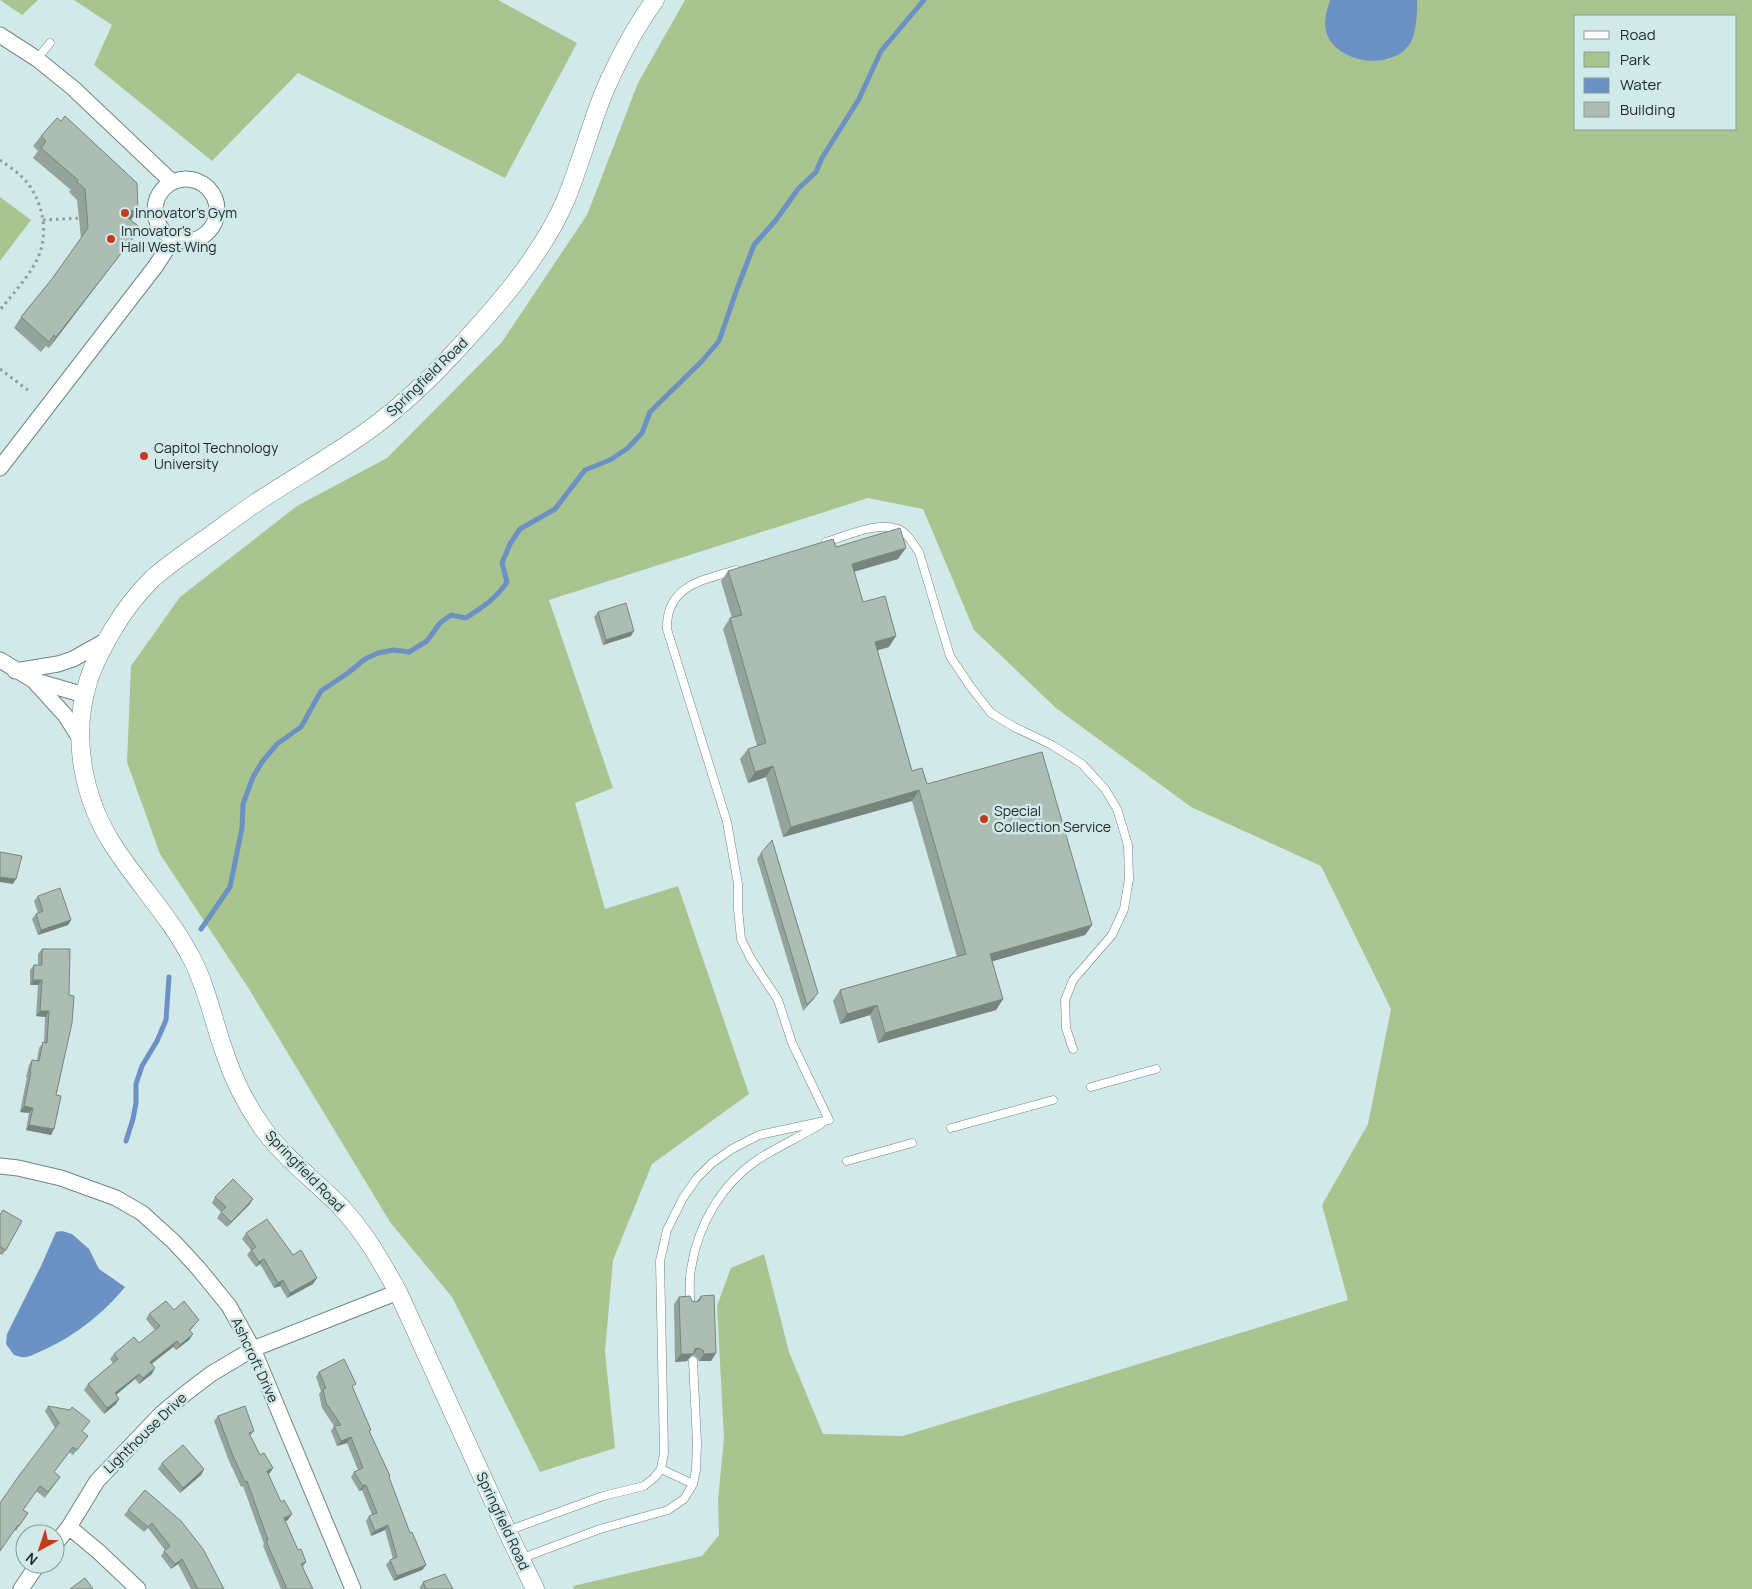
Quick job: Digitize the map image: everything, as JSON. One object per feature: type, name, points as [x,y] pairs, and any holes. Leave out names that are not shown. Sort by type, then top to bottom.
[{"type":"street","name":"Springfield Road","points":[[535,1589],[398,1292],[375,1251],[354,1222],[267,1134],[243,1096],[224,1052],[203,984],[193,961],[102,825],[87,790],[84,774],[81,740],[84,695],[89,678],[107,640],[129,605],[152,580],[187,552],[258,502],[389,415],[425,383],[468,338],[526,267],[555,221],[565,200],[612,73],[630,38],[655,0]]},
{"type":"street","points":[[0,35],[37,59],[73,88],[172,182]]},
{"type":"street","points":[[182,179],[192,180],[202,184],[213,195],[217,209],[216,220],[211,229],[203,236],[194,240],[184,241],[174,238],[159,225],[156,206],[159,196],[164,188],[172,182],[182,179]]},
{"type":"street","points":[[0,468],[155,267],[174,238]]},
{"type":"street","points":[[15,671],[58,664],[73,659],[107,640]]},
{"type":"street","points":[[0,660],[15,671],[33,680],[84,695]]},
{"type":"street","points":[[33,680],[65,715],[81,740]]},
{"type":"street","name":"Ashcroft Drive","points":[[0,1166],[18,1168],[61,1178],[116,1198],[142,1213],[174,1242],[198,1268],[229,1306],[253,1349],[353,1589]]},
{"type":"street","name":"Lighthouse Drive","points":[[65,1532],[97,1481],[161,1414],[211,1374],[253,1349],[398,1292]]},
{"type":"street","points":[[69,1527],[138,1589]]},
{"type":"street","points":[[21,1589],[31,1574]]},
{"type":"lane","points":[[37,59],[50,43]]},
{"type":"lane","points":[[817,545],[881,526],[899,529],[909,537],[919,552],[950,656],[970,686],[991,713],[1014,727],[1052,745],[1082,764],[1105,789],[1117,810],[1128,845],[1129,879],[1124,909],[1112,935],[1074,980],[1065,1000],[1066,1028],[1073,1049]]},
{"type":"lane","points":[[744,567],[699,581],[682,591],[672,604],[667,615],[667,629],[728,822],[738,884],[741,939],[751,959],[778,1000],[792,1043],[829,1120]]},
{"type":"lane","points":[[1090,1087],[1156,1069]]},
{"type":"lane","points":[[951,1128],[1053,1100]]},
{"type":"lane","points":[[690,1304],[690,1269],[700,1235],[708,1213],[724,1191],[742,1172],[759,1159],[829,1120]]},
{"type":"lane","points":[[507,1531],[603,1496],[644,1486],[654,1478],[661,1469],[664,1452],[660,1261],[667,1230],[683,1198],[697,1178],[712,1163],[725,1154],[759,1135],[829,1120]]},
{"type":"lane","points":[[847,1161],[912,1143]]},
{"type":"lane","points":[[520,1560],[600,1528],[668,1510],[684,1499],[693,1484],[696,1470],[697,1443],[693,1361]]},
{"type":"lane","points":[[661,1469],[693,1484]]},
{"type":"path","points":[[0,160],[29,185],[40,208],[44,234],[34,266],[0,310]]},
{"type":"path","points":[[43,220],[89,217]]},
{"type":"path","points":[[0,369],[29,390]]},
{"type":"green space","points":[[0,0],[38,0],[22,15]]},
{"type":"green space","points":[[74,0],[498,0],[577,43],[505,178],[298,73],[212,161],[94,65],[112,25]]},
{"type":"green space","points":[[685,0],[1330,0],[1325,23],[1387,60],[1399,54],[1410,42],[1415,24],[1417,0],[1752,0],[1752,1589],[574,1589],[573,1586],[702,1556],[719,1535],[718,1500],[724,1438],[717,1306],[731,1268],[764,1254],[789,1352],[823,1434],[903,1436],[1348,1300],[1322,1205],[1368,1124],[1391,1009],[1321,866],[1191,807],[1056,708],[974,630],[923,509],[868,498],[549,600],[613,788],[575,803],[605,909],[678,886],[749,1094],[652,1164],[613,1260],[605,1352],[615,1448],[540,1472],[452,1297],[390,1222],[249,989],[160,854],[127,762],[131,666],[180,597],[297,506],[387,458],[502,342],[587,215],[638,83]]},
{"type":"green space","points":[[0,197],[31,220],[0,261]]},
{"type":"water","points":[[1330,0],[1417,0],[1416,21],[1411,42],[1402,52],[1390,58],[1375,61],[1347,55],[1336,47],[1328,36],[1325,20]]},
{"type":"water","points":[[62,1231],[72,1234],[89,1249],[99,1269],[125,1287],[96,1316],[62,1341],[29,1357],[14,1355],[6,1344],[7,1334],[56,1232]]},
{"type":"building","name":"Innovator's Hall West Wing","points":[[65,116],[137,183],[138,210],[120,212],[141,228],[56,337],[54,335],[49,342],[21,317],[52,279],[88,228],[85,189],[77,182],[78,180],[41,148],[46,141],[41,136],[57,118],[61,121]]},
{"type":"building","name":"Special Collection Service","points":[[900,528],[906,548],[852,564],[863,602],[885,596],[896,636],[875,642],[912,771],[922,768],[927,784],[1042,752],[1092,925],[990,954],[1003,999],[885,1033],[877,1005],[847,1014],[840,990],[966,954],[919,790],[791,827],[773,766],[755,772],[748,749],[766,743],[730,618],[742,615],[728,571],[833,539],[836,547]]},
{"type":"building","points":[[626,603],[634,631],[606,640],[598,612]]},
{"type":"building","points":[[772,840],[818,993],[807,1005],[761,853]]},
{"type":"building","points":[[0,852],[22,856],[16,879],[0,877]]},
{"type":"building","points":[[60,888],[71,920],[41,930],[36,914],[43,911],[38,896]]},
{"type":"building","points":[[42,949],[70,949],[69,995],[74,996],[72,1023],[56,1095],[61,1096],[54,1129],[29,1125],[33,1108],[24,1106],[32,1060],[39,1061],[43,1042],[47,1043],[49,1011],[40,1011],[42,980],[33,980],[34,965],[42,965]]},
{"type":"building","points":[[233,1179],[253,1199],[231,1222],[221,1212],[226,1207],[215,1197]]},
{"type":"building","points":[[3,1210],[22,1221],[6,1250],[0,1247],[0,1215]]},
{"type":"building","points":[[267,1219],[293,1255],[301,1250],[317,1278],[290,1293],[283,1280],[278,1283],[264,1259],[259,1262],[251,1250],[256,1247],[246,1233]]},
{"type":"building","points":[[714,1295],[716,1353],[704,1354],[703,1350],[698,1348],[695,1349],[693,1354],[681,1354],[679,1297],[690,1296],[692,1301],[696,1302],[700,1300],[701,1296]]},
{"type":"building","points":[[166,1301],[174,1310],[184,1301],[199,1320],[189,1330],[193,1334],[180,1345],[177,1341],[150,1362],[155,1368],[143,1378],[139,1374],[115,1393],[119,1399],[107,1408],[88,1384],[118,1359],[114,1354],[134,1337],[139,1343],[160,1326],[149,1314]]},
{"type":"building","points":[[344,1359],[356,1384],[352,1386],[371,1430],[369,1431],[390,1476],[410,1533],[412,1532],[426,1565],[397,1576],[390,1560],[397,1557],[388,1525],[375,1531],[369,1516],[377,1513],[366,1485],[363,1486],[354,1472],[363,1468],[351,1437],[341,1441],[334,1426],[341,1425],[326,1403],[323,1389],[326,1388],[319,1372]]},
{"type":"building","points":[[48,1406],[70,1410],[72,1407],[90,1421],[82,1431],[88,1436],[77,1450],[73,1447],[54,1472],[60,1477],[48,1492],[40,1486],[23,1510],[28,1513],[20,1524],[15,1524],[15,1529],[0,1551],[0,1503],[59,1423]]},
{"type":"building","points":[[245,1406],[254,1431],[249,1433],[260,1455],[264,1453],[273,1468],[267,1471],[281,1502],[284,1500],[292,1514],[284,1518],[298,1550],[301,1549],[306,1562],[301,1564],[313,1589],[287,1589],[266,1541],[268,1540],[247,1481],[245,1482],[233,1456],[218,1416]]},
{"type":"building","points":[[183,1445],[204,1469],[183,1488],[162,1463]]},
{"type":"building","points":[[145,1490],[181,1521],[203,1549],[224,1589],[198,1589],[182,1559],[175,1564],[164,1551],[170,1546],[152,1523],[148,1527],[128,1510]]},
{"type":"building","points":[[445,1574],[453,1589],[426,1589],[423,1582]]},
{"type":"building","points":[[85,1578],[93,1589],[70,1589]]},
{"type":"waterway","points":[[201,929],[230,887],[242,828],[243,804],[253,777],[262,762],[277,744],[301,727],[321,691],[365,659],[378,653],[394,650],[409,652],[427,641],[440,623],[451,615],[466,618],[493,598],[507,582],[502,563],[510,544],[520,529],[555,509],[585,470],[610,460],[628,448],[642,433],[650,412],[702,361],[719,341],[754,245],[776,220],[798,189],[816,172],[822,158],[859,99],[881,51],[924,0]]},
{"type":"waterway","points":[[126,1141],[136,1103],[136,1084],[142,1066],[157,1041],[166,1020],[169,977]]},
{"type":"place","name":"Innovator's Gym","points":[[125,213]]},
{"type":"place","name":"Innovator's Hall West Wing","points":[[111,239]]},
{"type":"place","name":"Capitol Technology University","points":[[144,456]]},
{"type":"place","name":"Special Collection Service","points":[[984,819]]}]
